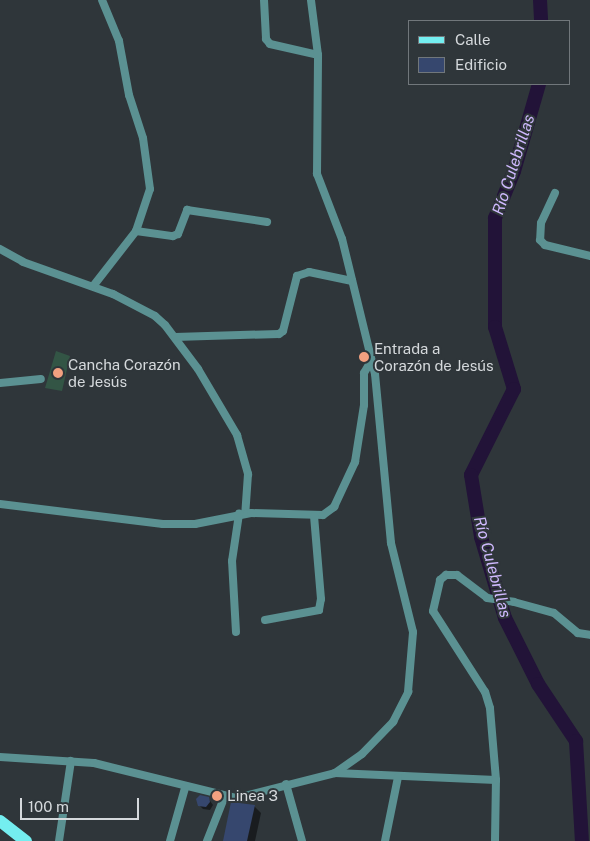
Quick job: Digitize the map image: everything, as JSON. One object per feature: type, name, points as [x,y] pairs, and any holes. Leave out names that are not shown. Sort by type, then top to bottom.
[{"type":"main road","points":[[0,821],[26,841]]},
{"type":"street","points":[[94,285],[136,231],[148,200],[148,169],[137,116],[127,86],[119,41],[102,0]]},
{"type":"street","points":[[264,0],[266,39],[270,44],[318,55]]},
{"type":"street","points":[[311,0],[318,55],[317,174],[342,239],[371,361],[380,418],[392,543],[413,632],[413,655],[408,692],[392,722],[362,754],[335,773]]},
{"type":"street","points":[[555,193],[541,223],[540,240],[545,245],[590,256]]},
{"type":"street","points":[[136,231],[173,236],[178,234],[187,210],[267,222]]},
{"type":"street","points":[[0,249],[23,262],[94,285],[155,316],[175,337],[198,369],[237,435],[248,474],[232,561],[236,632]]},
{"type":"street","points":[[175,337],[279,334],[283,331],[297,276],[309,272],[352,281]]},
{"type":"street","points":[[0,504],[163,524],[195,524],[242,514],[323,515],[334,507],[355,462],[364,405],[364,373],[371,361]]},
{"type":"street","points":[[0,383],[41,379]]},
{"type":"street","points":[[265,620],[319,610],[321,599],[314,516]]},
{"type":"street","points":[[495,841],[496,780],[490,708],[485,692],[433,611],[440,580],[446,575],[457,575],[481,596],[514,602],[554,613],[578,633],[590,635]]},
{"type":"street","points":[[0,757],[94,763],[224,798],[237,798],[335,773],[496,780]]},
{"type":"street","points":[[59,841],[71,761]]},
{"type":"street","points":[[385,841],[398,776]]},
{"type":"street","points":[[286,784],[302,841]]},
{"type":"street","points":[[170,841],[185,788]]},
{"type":"street","points":[[207,841],[224,798]]},
{"type":"green space","name":"Cancha Corazón de Jesús","points":[[56,351],[70,356],[62,391],[45,388]]},
{"type":"building","points":[[200,795],[209,797],[210,802],[206,807],[198,806],[196,799]]},
{"type":"building","points":[[231,802],[255,805],[247,841],[223,841]]},
{"type":"waterway","name":"Río Culebrillas","points":[[540,0],[541,20]]},
{"type":"waterway","name":"Río Culebrillas","points":[[539,85],[514,171],[495,218],[495,327],[514,389],[471,475],[481,537],[505,618],[538,684],[576,741],[582,841]]},
{"type":"place","name":"Entrada a Corazón de Jesús","points":[[364,357]]},
{"type":"place","name":"Cancha Corazón de Jesús","points":[[58,373]]},
{"type":"place","name":"Linea 3","points":[[217,796]]}]
